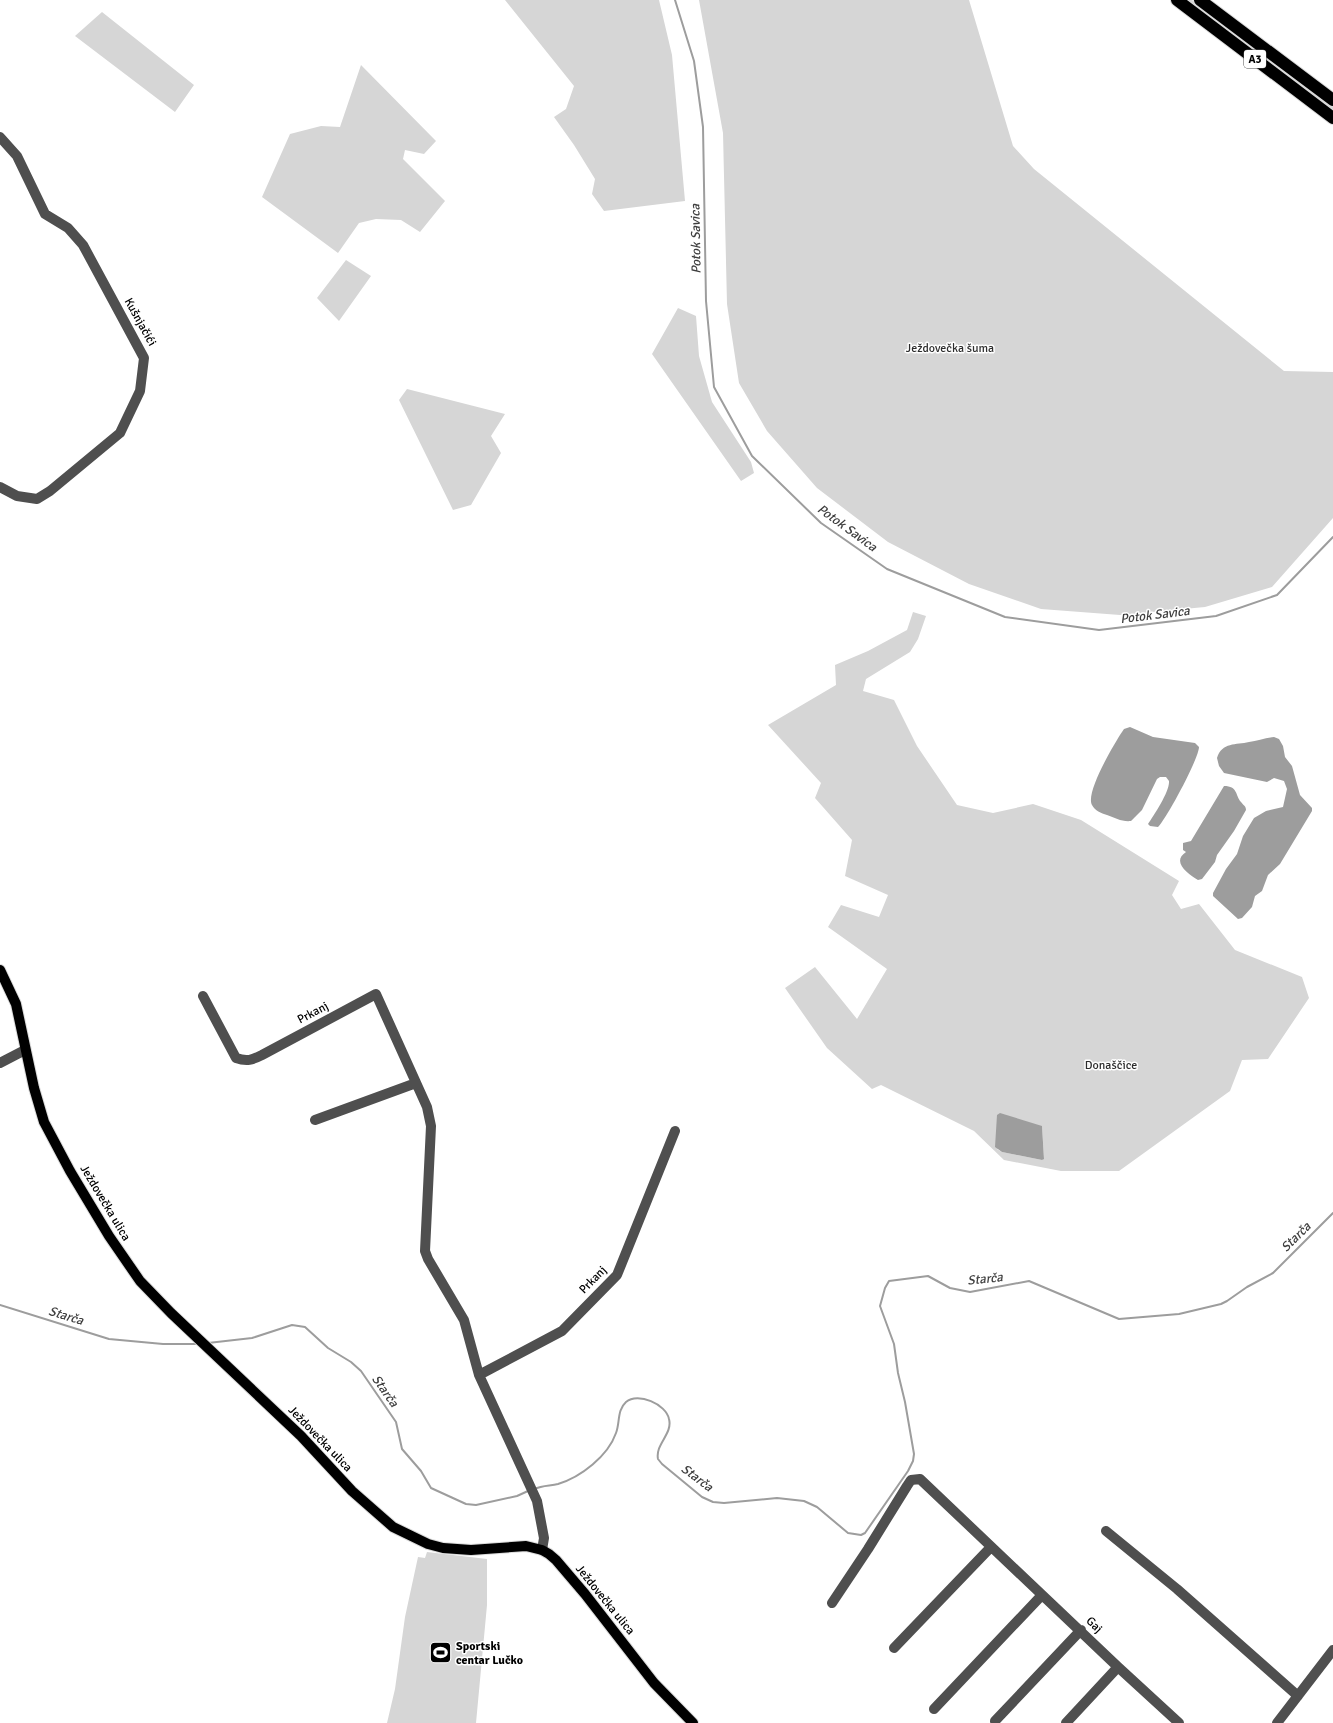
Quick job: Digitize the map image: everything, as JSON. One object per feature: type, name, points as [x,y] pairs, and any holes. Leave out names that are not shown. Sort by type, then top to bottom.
[{"type":"highway","name":"A3","points":[[1177,0],[1333,118]]},
{"type":"highway","name":"A3","points":[[1200,0],[1333,100]]},
{"type":"main road","name":"Ježdovečka ulica","points":[[0,970],[16,1004],[39,1108],[49,1131],[70,1171],[130,1267],[157,1299],[302,1436],[352,1491],[393,1527],[428,1544],[443,1548],[471,1550],[526,1546],[542,1550],[556,1560],[654,1683],[693,1723]]},
{"type":"street","name":"Kušnjačići","points":[[0,137],[16,156],[45,214],[68,228],[83,245],[144,358],[140,392],[120,433],[50,491],[36,499],[17,496],[0,487]]},
{"type":"street","name":"Prkanj","points":[[203,996],[236,1058],[249,1061],[376,994],[427,1107],[431,1126],[425,1251],[428,1259],[464,1320],[479,1375],[535,1497],[540,1514],[544,1538],[542,1550]]},
{"type":"street","points":[[0,1063],[25,1050]]},
{"type":"street","points":[[314,1120],[416,1083]]},
{"type":"street","name":"Prkanj","points":[[479,1375],[562,1331],[617,1275],[675,1131]]},
{"type":"street","name":"Gaj","points":[[832,1602],[911,1480],[916,1478],[924,1481],[1042,1595],[1179,1723]]},
{"type":"street","points":[[1106,1531],[1177,1589],[1298,1696]]},
{"type":"street","points":[[894,1648],[991,1546]]},
{"type":"street","points":[[934,1709],[1042,1595]]},
{"type":"street","points":[[995,1722],[1080,1630]]},
{"type":"street","points":[[1277,1723],[1333,1650]]},
{"type":"street","points":[[1066,1723],[1118,1667]]},
{"type":"green space","points":[[505,0],[659,0],[672,55],[685,201],[604,211],[592,194],[595,179],[574,145],[554,117],[566,109],[574,86]]},
{"type":"green space","name":"Ježdovečka šuma","points":[[699,0],[969,0],[1013,146],[1034,169],[1284,371],[1333,372],[1333,518],[1272,587],[1205,607],[1120,615],[1041,609],[969,584],[888,542],[817,488],[767,431],[739,383],[727,304],[723,133]]},
{"type":"green space","points":[[1184,0],[1192,0],[1333,106],[1333,113]]},
{"type":"green space","points":[[102,12],[194,85],[175,112],[75,36]]},
{"type":"green space","points":[[361,65],[436,141],[424,154],[405,150],[403,159],[445,201],[420,232],[401,220],[376,219],[359,223],[338,253],[262,197],[290,134],[321,126],[340,127]]},
{"type":"green space","points":[[346,260],[371,276],[339,321],[317,298]]},
{"type":"green space","points":[[678,308],[696,316],[699,356],[712,402],[751,462],[754,473],[741,481],[652,354]]},
{"type":"green space","points":[[407,389],[505,414],[491,436],[501,453],[471,505],[453,510],[399,400]]},
{"type":"green space","name":"Donaščice","points":[[913,612],[926,616],[918,639],[910,652],[866,679],[863,691],[894,700],[917,746],[957,805],[993,813],[1033,804],[1081,820],[1179,881],[1172,895],[1181,909],[1199,904],[1235,950],[1302,977],[1309,998],[1268,1059],[1242,1060],[1230,1091],[1119,1171],[1061,1171],[1004,1160],[974,1131],[881,1085],[872,1089],[827,1048],[785,988],[815,967],[857,1019],[887,969],[828,927],[841,905],[879,917],[888,895],[845,876],[852,840],[815,798],[821,783],[768,725],[836,685],[835,665],[868,651],[907,630]],"holes":[[[1042,1126],[1044,1158],[1042,1160],[1002,1152],[997,1149]]]},
{"type":"green space","name":"Sportski centar Lučko","points":[[427,1552],[487,1559],[487,1605],[476,1723],[387,1723],[395,1689],[405,1617],[418,1557],[425,1558]]},
{"type":"shaded area","points":[[1130,727],[1153,737],[1195,743],[1199,747],[1194,763],[1182,788],[1158,827],[1150,826],[1148,824],[1167,791],[1169,781],[1166,777],[1160,777],[1157,779],[1142,810],[1131,821],[1122,820],[1103,813],[1096,810],[1092,805],[1091,799],[1093,790],[1101,768],[1124,729]]},
{"type":"shaded area","points":[[1274,737],[1279,739],[1283,746],[1285,757],[1292,766],[1300,795],[1312,808],[1312,811],[1280,864],[1268,875],[1262,891],[1255,896],[1252,907],[1242,918],[1238,919],[1213,896],[1213,893],[1226,869],[1237,854],[1243,836],[1254,818],[1266,811],[1283,807],[1287,789],[1284,781],[1274,778],[1267,782],[1224,773],[1219,766],[1217,758],[1222,749],[1230,745]]},
{"type":"shaded area","points":[[1224,786],[1229,786],[1236,791],[1246,810],[1234,831],[1217,855],[1215,862],[1202,879],[1198,880],[1186,871],[1181,864],[1180,860],[1186,852],[1183,850],[1183,843],[1191,841]]},
{"type":"shaded area","points":[[1000,1113],[1042,1126],[1044,1159],[1042,1160],[1002,1152],[995,1147],[997,1115]]},
{"type":"waterway","name":"Potok Savica","points":[[675,0],[694,61],[703,127],[706,301],[714,387],[752,456],[821,523],[887,569],[1005,617],[1099,630],[1216,616],[1277,595],[1333,537]]},
{"type":"waterway","name":"Starča","points":[[534,1489],[567,1481],[593,1464],[607,1450],[612,1442],[616,1433],[623,1405],[631,1399],[637,1398],[657,1404],[667,1414],[670,1424],[659,1449],[658,1459],[702,1497],[713,1502],[724,1503],[777,1498],[804,1501],[817,1507],[848,1533],[861,1535],[865,1533],[908,1471],[913,1461],[914,1454],[905,1402],[898,1373],[894,1344],[880,1306],[885,1288],[889,1281],[928,1276],[950,1288],[970,1292],[1029,1281],[1119,1319],[1179,1314],[1221,1304],[1247,1287],[1273,1273],[1333,1213]]},
{"type":"waterway","name":"Starča","points":[[0,1305],[109,1339],[163,1344],[199,1344]]},
{"type":"waterway","name":"Starča","points":[[208,1343],[252,1338],[292,1325],[305,1327],[328,1348],[351,1362],[361,1371],[396,1422],[402,1449],[421,1471],[431,1488],[466,1504],[476,1505],[517,1496],[528,1491]]},
{"type":"place","name":"Sportski centar Lučko","points":[[441,1653]]}]
